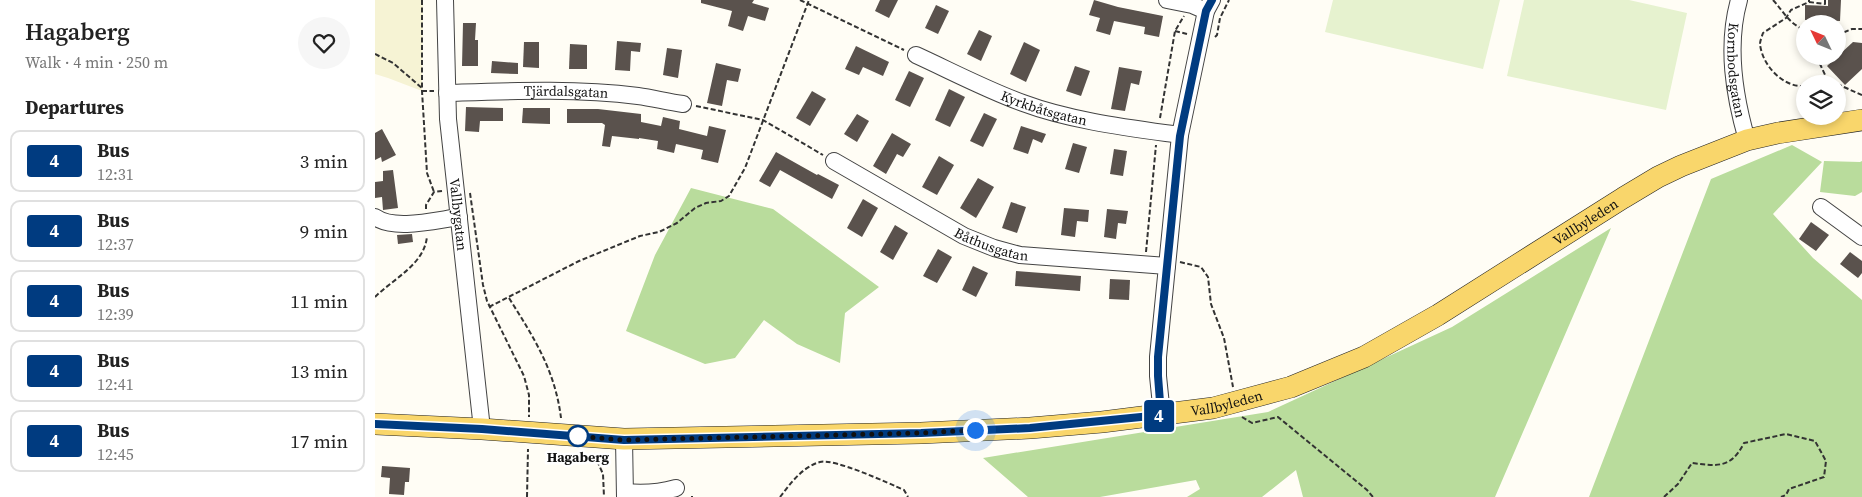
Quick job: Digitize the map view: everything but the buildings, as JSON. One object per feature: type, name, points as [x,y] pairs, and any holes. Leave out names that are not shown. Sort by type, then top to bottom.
[{"type":"main road","name":"Vallbyleden","points":[[375,424],[482,429],[624,440],[921,433],[1039,427],[1213,408],[1250,399],[1319,377],[1364,358],[1438,315],[1623,198],[1681,166],[1747,140],[1778,133],[1862,120]]},
{"type":"street","name":"Vallbygatan","points":[[445,0],[447,93],[482,429]]},
{"type":"street","points":[[1161,415],[1158,357],[1180,136],[1209,6],[1167,0]]},
{"type":"street","name":"Kornbodsgatan","points":[[1739,0],[1732,39],[1732,62],[1735,86],[1747,140]]},
{"type":"street","name":"Kyrkbåtsgatan","points":[[916,55],[1023,103],[1051,112],[1180,136]]},
{"type":"street","name":"Tjärdalsgatan","points":[[447,93],[589,92],[638,96],[683,104]]},
{"type":"street","name":"Båthusgatan","points":[[834,161],[964,236],[994,248],[1020,255],[1167,263]]},
{"type":"street","points":[[1821,207],[1862,237]]},
{"type":"street","points":[[375,217],[381,222],[396,224],[459,217]]},
{"type":"street","points":[[624,440],[625,494],[642,494],[676,488]]},
{"type":"path","points":[[422,0],[422,88],[427,172],[434,192]]},
{"type":"path","points":[[800,0],[916,55]]},
{"type":"path","points":[[489,307],[610,247],[640,236],[659,232],[677,223],[695,208],[726,199],[745,168],[809,0]]},
{"type":"path","points":[[1773,0],[1786,18],[1796,26]]},
{"type":"path","points":[[1796,85],[1780,80],[1766,63],[1759,43],[1763,32],[1786,18],[1791,10],[1809,1],[1825,4],[1825,0]]},
{"type":"path","points":[[1846,31],[1862,29]]},
{"type":"path","points":[[375,54],[393,63],[422,88]]},
{"type":"path","points":[[1846,88],[1862,95]]},
{"type":"path","points":[[683,104],[712,108],[763,120],[834,161]]},
{"type":"path","points":[[434,192],[466,190],[472,196],[483,285],[489,307],[525,376],[529,395],[529,417]]},
{"type":"path","points":[[375,297],[420,256],[426,242],[426,205],[434,192]]},
{"type":"path","points":[[1167,263],[1201,267],[1208,278],[1211,304],[1224,338],[1234,392]]},
{"type":"path","points":[[508,297],[535,339],[551,372],[561,419]]},
{"type":"path","points":[[1237,413],[1252,423],[1277,417],[1367,490],[1373,497]]},
{"type":"path","points":[[1664,497],[1678,484],[1692,463],[1721,466],[1739,455],[1744,443],[1786,434],[1815,441],[1827,461],[1824,477],[1789,489],[1786,495],[1781,497]]},
{"type":"path","points":[[590,437],[590,445],[594,448],[594,456],[603,474],[604,497]]},
{"type":"path","points":[[527,497],[528,444]]},
{"type":"path","points":[[780,497],[795,478],[809,467],[822,461],[852,468],[895,486],[904,490],[908,497]]},
{"type":"shaded area","points":[[375,0],[423,0],[422,91],[375,74]]},
{"type":"green space","points":[[1333,0],[1500,0],[1483,69],[1325,32]]},
{"type":"green space","points":[[1524,0],[1629,0],[1687,13],[1666,110],[1507,76]]},
{"type":"green space","points":[[1792,145],[1822,162],[1773,214],[1813,258],[1862,300],[1862,497],[1589,497],[1711,179]]},
{"type":"green space","points":[[1824,161],[1862,161],[1862,192],[1855,196],[1820,192]]},
{"type":"green space","points":[[691,188],[773,209],[879,287],[845,313],[840,363],[797,344],[764,320],[735,358],[705,364],[626,331],[655,255]]},
{"type":"green space","points":[[1611,228],[1495,497],[1303,497],[1296,470],[1262,497],[1187,497],[1200,489],[1196,480],[1100,497],[1028,497],[983,458],[1268,412],[1452,327]]},
{"type":"bus line","name":"4","points":[[375,424],[482,429],[624,440],[921,433],[1030,428],[1161,415],[1158,357],[1180,136],[1206,11],[1212,0]]},
{"type":"place","name":"Hagaberg","points":[[578,436]]},
{"type":"route","points":[[578,436],[572,436],[624,440],[975,430]]}]
